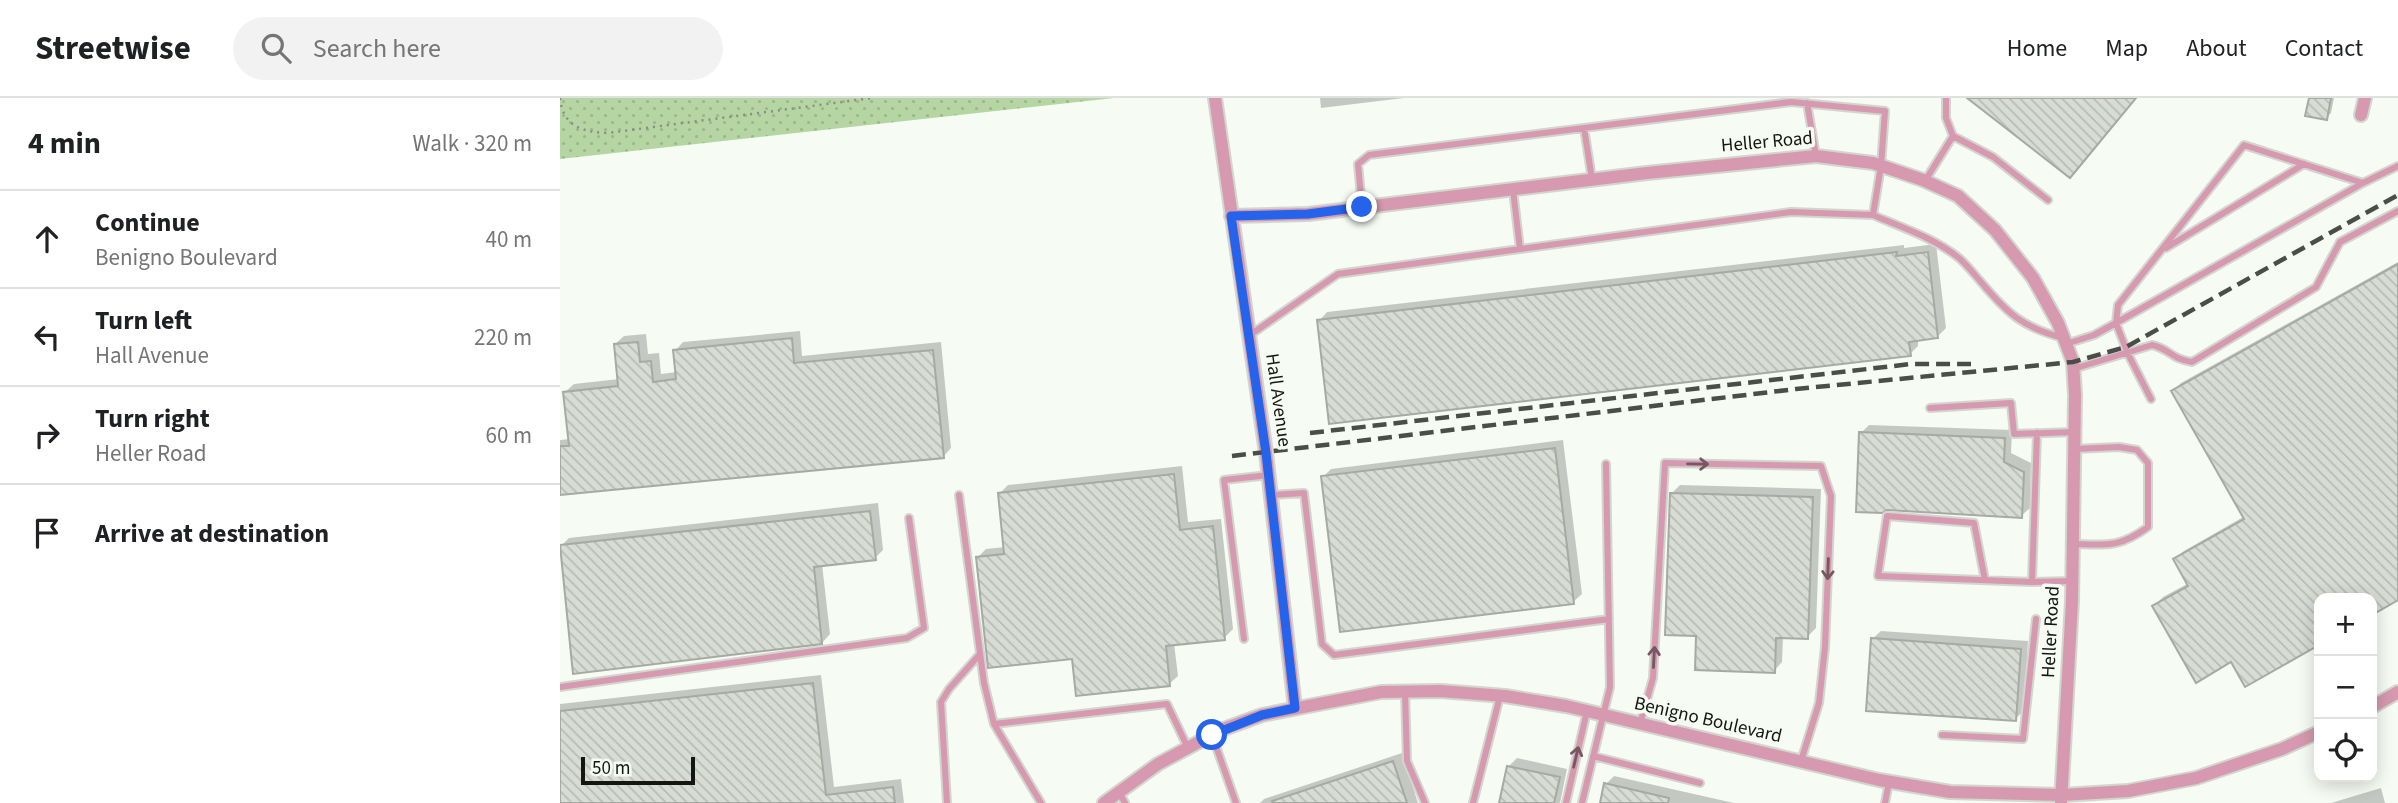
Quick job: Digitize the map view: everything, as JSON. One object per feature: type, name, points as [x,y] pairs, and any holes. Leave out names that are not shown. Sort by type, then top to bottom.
[{"type":"street","name":"Hall Avenue","points":[[1215,98],[1269,475],[1295,708]]},
{"type":"street","points":[[2361,115],[2364,98]]},
{"type":"street","name":"Heller Road","points":[[1231,216],[1308,214],[1591,179],[1816,156],[1873,163],[1958,196],[1994,230],[2033,278],[2058,323],[2073,369],[2073,544],[2062,799]]},
{"type":"street","name":"Benigno Boulevard","points":[[1104,803],[1122,798],[1158,764],[1212,735],[1262,715],[1381,692],[1440,691],[1500,696],[1587,711],[1889,782],[1950,792],[2062,799],[2128,791],[2196,778],[2282,749],[2314,734]]},
{"type":"street","points":[[2377,704],[2398,692]]},
{"type":"lane","points":[[1946,98],[1946,118],[1953,136],[1993,157],[2048,200]]},
{"type":"lane","points":[[1362,207],[1358,164],[1369,155],[1791,102],[1885,111],[1881,166],[1873,215]]},
{"type":"lane","points":[[1807,103],[1816,156]]},
{"type":"lane","points":[[1584,128],[1591,179]]},
{"type":"lane","points":[[1925,181],[1953,136]]},
{"type":"lane","points":[[2151,399],[2116,323],[2118,305],[2244,145],[2362,183]]},
{"type":"lane","points":[[2161,250],[2304,164]]},
{"type":"lane","points":[[1249,336],[1338,274],[1791,212],[1873,215],[1932,240],[1961,260],[2006,311],[2023,323],[2065,341],[2094,335],[2362,183],[2397,169]]},
{"type":"lane","points":[[1513,189],[1520,249]]},
{"type":"lane","points":[[2073,369],[2152,345],[2163,348],[2176,359],[2192,362],[2316,287],[2340,242],[2398,211]]},
{"type":"lane","points":[[1930,408],[2011,403],[2014,433],[2075,432]]},
{"type":"lane","points":[[2032,582],[2037,433]]},
{"type":"lane","points":[[2073,544],[2114,545],[2132,538],[2148,527],[2148,463],[2137,450],[2119,447],[2074,449]]},
{"type":"lane","points":[[1640,723],[1653,678],[1665,463],[1821,466],[1831,496],[1825,647],[1819,703],[1801,761]]},
{"type":"lane","points":[[1582,803],[1610,687],[1606,464]]},
{"type":"lane","points":[[1244,639],[1224,480],[1269,475]]},
{"type":"lane","points":[[1271,495],[1304,493],[1322,644],[1334,655],[1609,619]]},
{"type":"lane","points":[[959,495],[984,683],[994,724],[1041,803]]},
{"type":"lane","points":[[1985,580],[1974,523],[1887,516],[1878,576],[2032,582],[2072,581]]},
{"type":"lane","points":[[560,687],[915,635],[924,628],[909,518]]},
{"type":"lane","points":[[1942,735],[2022,739],[2036,619]]},
{"type":"lane","points":[[947,803],[941,702],[980,654]]},
{"type":"lane","points":[[1405,692],[1407,761],[1425,803]]},
{"type":"lane","points":[[1473,803],[1500,696]]},
{"type":"lane","points":[[994,724],[1167,704],[1188,748]]},
{"type":"lane","points":[[1566,803],[1587,711]]},
{"type":"lane","points":[[1212,735],[1236,803]]},
{"type":"lane","points":[[1593,756],[1700,783]]},
{"type":"lane","points":[[1885,803],[1889,782]]},
{"type":"path","points":[[560,99],[562,113],[569,121],[590,132],[608,134],[872,98]]},
{"type":"green space","points":[[560,98],[1114,98],[560,159]]},
{"type":"building","points":[[1967,98],[2136,98],[2070,178]]},
{"type":"building","points":[[2309,98],[2331,98],[2327,120],[2305,116]]},
{"type":"building","points":[[1897,252],[1896,256],[1928,252],[1938,338],[1909,342],[1911,356],[1329,424],[1317,320]]},
{"type":"building","points":[[2398,264],[2398,600],[2377,612],[2377,593],[2314,593],[2314,648],[2245,687],[2231,662],[2196,683],[2152,606],[2188,586],[2173,559],[2244,519],[2171,391]]},
{"type":"building","points":[[792,338],[794,363],[933,350],[944,458],[560,495],[560,446],[569,446],[563,392],[618,386],[614,344],[638,342],[640,362],[651,361],[653,382],[676,379],[673,350]]},
{"type":"building","points":[[1859,432],[2005,438],[2004,462],[2024,472],[2022,518],[1887,510],[1882,513],[1856,512]]},
{"type":"building","points":[[1555,448],[1574,604],[1340,632],[1321,476]]},
{"type":"building","points":[[1174,474],[1180,530],[1213,526],[1225,640],[1166,646],[1170,686],[1076,696],[1072,659],[988,668],[976,557],[1004,554],[998,493]]},
{"type":"building","points":[[1670,493],[1813,497],[1808,639],[1776,638],[1775,673],[1695,670],[1696,636],[1665,635]]},
{"type":"building","points":[[870,511],[876,560],[814,567],[822,644],[573,674],[560,545]]},
{"type":"building","points":[[1871,638],[2021,649],[2016,721],[1866,711]]},
{"type":"building","points":[[813,683],[826,795],[893,787],[895,803],[560,803],[560,711]]},
{"type":"building","points":[[1393,761],[1407,803],[1272,801]]},
{"type":"building","points":[[1507,766],[1560,777],[1554,803],[1499,803]]},
{"type":"building","points":[[1604,783],[1669,798],[1668,803],[1600,803]]},
{"type":"railway","points":[[1232,456],[1796,389],[2073,362],[2126,347],[2398,195]]},
{"type":"railway","points":[[1310,433],[1911,364],[1971,364]]},
{"type":"route","points":[[1212,735],[1262,715],[1295,708],[1266,453],[1231,216],[1308,214],[1362,207]]}]
